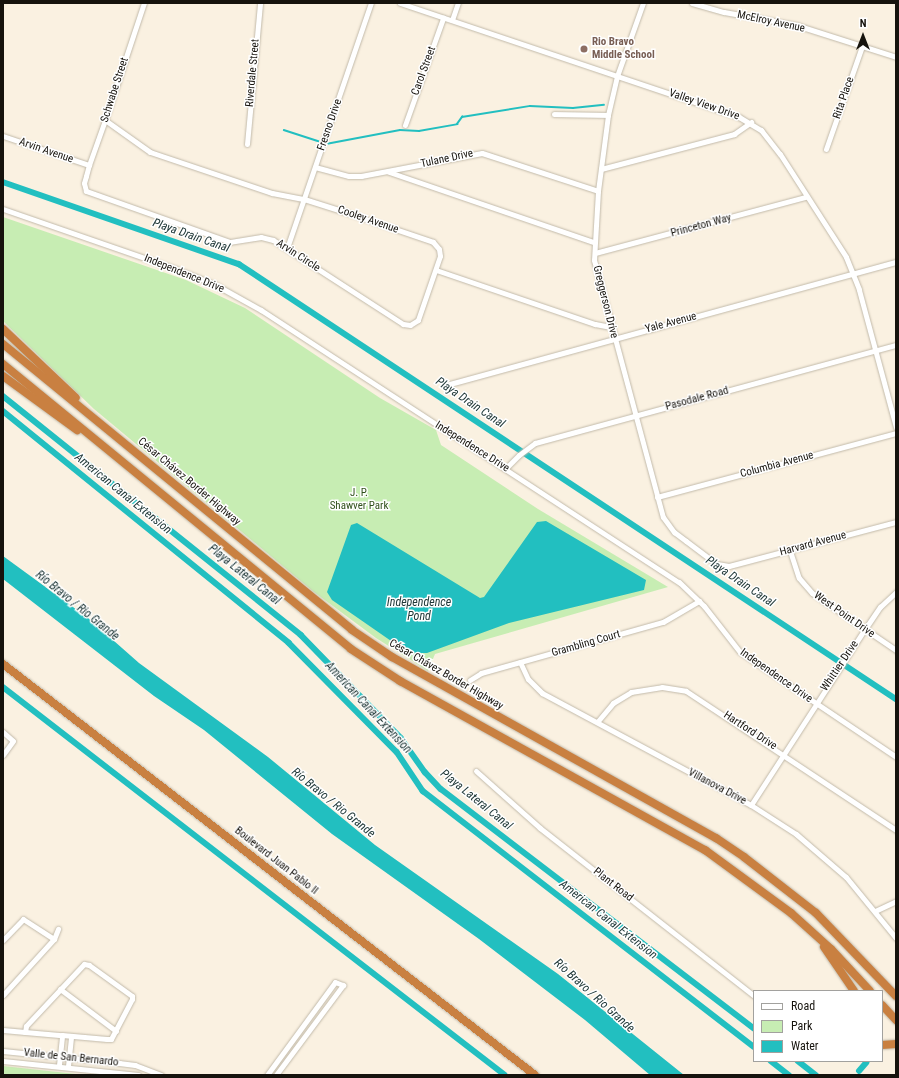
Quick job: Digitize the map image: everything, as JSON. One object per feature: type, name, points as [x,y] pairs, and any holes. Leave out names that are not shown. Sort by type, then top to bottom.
[{"type":"highway","points":[[3,329],[97,420]]},
{"type":"highway","name":"César Chávez Border Highway","points":[[3,344],[332,615],[372,644],[716,838],[761,868],[825,922],[896,996]]},
{"type":"highway","points":[[3,364],[334,636],[376,666],[705,850],[758,887],[803,924],[834,952],[869,990]]},
{"type":"highway","points":[[3,376],[130,467]]},
{"type":"highway","name":"Boulevard Juan Pablo II","points":[[3,664],[535,1075]]},
{"type":"highway","points":[[803,924],[818,939],[853,990]]},
{"type":"highway","points":[[883,1006],[896,1020]]},
{"type":"highway","points":[[883,1045],[896,1044]]},
{"type":"street","name":"Schwabe Street","points":[[86,176],[144,3]]},
{"type":"street","name":"Riverdale Street","points":[[247,144],[260,3]]},
{"type":"street","name":"Fresno Drive","points":[[287,248],[371,3]]},
{"type":"street","name":"Valley View Drive","points":[[400,3],[751,122],[771,142],[846,257],[854,274],[896,427]]},
{"type":"street","points":[[452,20],[458,3]]},
{"type":"street","name":"Greggerson Drive","points":[[643,3],[617,76],[608,115],[598,191],[594,242],[596,272],[663,517],[674,532],[717,564],[729,566]]},
{"type":"street","name":"McElroy Avenue","points":[[692,3],[731,14],[796,25],[896,57]]},
{"type":"street","name":"Carol Street","points":[[405,125],[443,18]]},
{"type":"street","name":"Rita Place","points":[[826,149],[862,46]]},
{"type":"street","points":[[554,114],[608,115]]},
{"type":"street","name":"Cooley Avenue","points":[[105,120],[150,152],[272,193],[304,199],[433,242],[440,252],[436,270]]},
{"type":"street","points":[[601,169],[734,134],[751,122]]},
{"type":"street","name":"Arvin Avenue","points":[[3,136],[90,165]]},
{"type":"street","name":"Tulane Drive","points":[[315,167],[349,176],[388,171],[482,153],[598,191]]},
{"type":"street","points":[[388,171],[594,242]]},
{"type":"street","name":"Arvin Circle","points":[[86,176],[84,189],[89,194],[230,242],[261,237],[273,240],[406,325],[412,325],[418,320],[436,270]]},
{"type":"street","name":"Princeton Way","points":[[595,253],[806,197]]},
{"type":"street","name":"Independence Drive","points":[[3,209],[214,284],[261,310],[679,582],[699,601],[740,652],[896,757]]},
{"type":"street","name":"Yale Avenue","points":[[446,385],[896,262]]},
{"type":"street","points":[[436,270],[595,324],[611,327]]},
{"type":"street","name":"Pasodale Road","points":[[506,468],[528,447],[635,416],[896,345]]},
{"type":"street","name":"Columbia Avenue","points":[[657,497],[896,433]]},
{"type":"street","name":"Harvard Avenue","points":[[729,566],[896,522]]},
{"type":"street","name":"West Point Drive","points":[[790,551],[799,578],[812,593],[896,650]]},
{"type":"street","name":"Whittier Drive","points":[[751,805],[837,670],[880,607],[896,592]]},
{"type":"street","name":"Grambling Court","points":[[470,680],[481,673],[663,622],[699,601]]},
{"type":"street","name":"Villanova Drive","points":[[520,662],[528,679],[542,693],[598,721],[751,805],[812,847],[846,877],[896,938]]},
{"type":"street","name":"Hartford Drive","points":[[598,721],[614,703],[631,692],[650,687],[676,688],[697,697],[783,753],[896,830]]},
{"type":"street","points":[[3,732],[13,743],[3,755]]},
{"type":"street","name":"Plant Road","points":[[476,770],[540,828],[753,995]]},
{"type":"street","points":[[875,911],[896,901]]},
{"type":"street","points":[[3,940],[23,919],[54,939]]},
{"type":"street","points":[[3,995],[54,939],[58,929]]},
{"type":"street","points":[[3,1030],[25,1032],[62,1035],[71,1036],[111,1039],[132,999],[130,994],[85,964],[26,1026],[25,1032]]},
{"type":"street","points":[[267,1075],[336,981],[343,985],[276,1075]]},
{"type":"street","points":[[60,989],[116,1031]]},
{"type":"street","points":[[59,1066],[62,1035]]},
{"type":"street","points":[[68,1066],[71,1036]]},
{"type":"street","name":"Valle de San Bernardo","points":[[3,1051],[135,1065],[161,1075]]},
{"type":"street","name":"Valle de San Bernardo","points":[[3,1061],[68,1066],[138,1075]]},
{"type":"green space","name":"J. P. Shawver Park","points":[[3,217],[186,280],[245,308],[380,398],[436,430],[441,445],[538,509],[668,587],[435,654],[428,671],[376,638],[314,592],[94,409],[3,321]]},
{"type":"green space","points":[[3,1066],[85,1075],[3,1075]]},
{"type":"water","name":"Independence Pond","points":[[546,521],[646,580],[644,590],[509,623],[427,653],[407,652],[332,600],[327,592],[351,525],[357,523],[480,598],[484,597],[537,522]]},
{"type":"water","points":[[3,556],[88,618],[139,663],[268,757],[375,845],[558,974],[684,1075],[650,1075],[585,1020],[479,939],[332,834],[204,730],[154,696],[3,579]]},
{"type":"waterway","points":[[326,144],[400,130],[419,131],[457,124],[462,117],[530,106],[573,108],[604,105]]},
{"type":"waterway","points":[[284,130],[318,141]]},
{"type":"waterway","name":"Playa Drain Canal","points":[[3,182],[239,264],[896,699]]},
{"type":"waterway","name":"Playa Lateral Canal","points":[[3,396],[301,635],[401,738],[425,772],[441,789],[753,1027]]},
{"type":"waterway","name":"American Canal Extension","points":[[3,411],[289,643],[397,752],[423,791],[753,1046]]},
{"type":"waterway","points":[[3,687],[505,1075]]},
{"type":"waterway","name":"American Canal Extension","points":[[772,1062],[789,1075]]},
{"type":"waterway","name":"Playa Lateral Canal","points":[[799,1062],[816,1075]]},
{"type":"waterway","points":[[859,1071],[866,1063]]},
{"type":"place","name":"Rio Bravo Middle School","points":[[584,49]]},
{"type":"water label","name":"Río Bravo / Rio Grande","points":[[77,606]]},
{"type":"water label","name":"Río Bravo / Rio Grande","points":[[333,803]]},
{"type":"water label","name":"Río Bravo / Rio Grande","points":[[594,996]]}]
